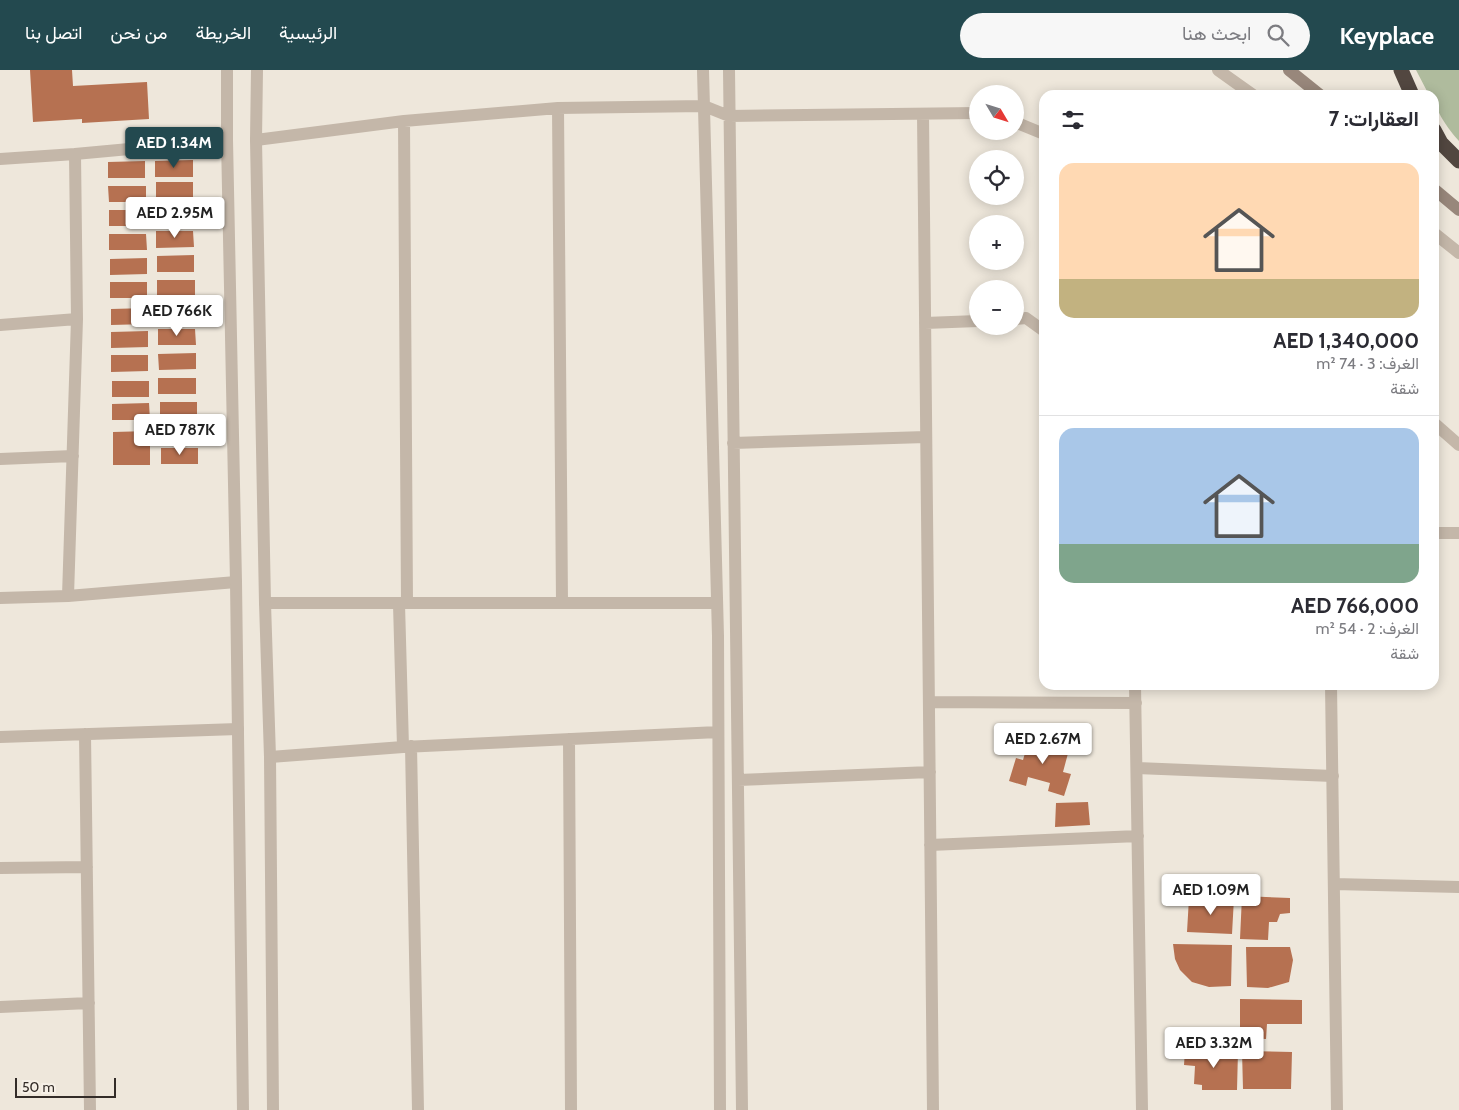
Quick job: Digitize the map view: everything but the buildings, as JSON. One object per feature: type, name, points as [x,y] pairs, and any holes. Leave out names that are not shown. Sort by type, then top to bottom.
[{"type":"highway","points":[[1401,70],[1410,90]]},
{"type":"highway","points":[[1439,139],[1459,161]]},
{"type":"main road","points":[[1289,70],[1314,90]]},
{"type":"main road","points":[[1439,193],[1459,210]]},
{"type":"street","points":[[228,70],[227,140],[236,582],[243,1110]]},
{"type":"street","points":[[257,70],[256,140],[265,603],[270,757],[273,1110]]},
{"type":"street","points":[[703,70],[717,603],[720,1110]]},
{"type":"street","points":[[728,70],[742,1110]]},
{"type":"street","points":[[1218,70],[1245,90]]},
{"type":"street","points":[[256,140],[404,121],[558,108],[704,106],[729,116],[969,113]]},
{"type":"street","points":[[558,108],[562,602]]},
{"type":"street","points":[[923,114],[933,1110]]},
{"type":"street","points":[[404,121],[403,603],[418,1110]]},
{"type":"street","points":[[1024,126],[1039,132]]},
{"type":"street","points":[[0,158],[76,154],[227,140]]},
{"type":"street","points":[[68,596],[77,319],[76,154]]},
{"type":"street","points":[[1439,237],[1459,252]]},
{"type":"street","points":[[1024,318],[1039,327]]},
{"type":"street","points":[[0,325],[77,319]]},
{"type":"street","points":[[925,323],[969,321]]},
{"type":"street","points":[[1439,427],[1459,445]]},
{"type":"street","points":[[733,443],[926,436]]},
{"type":"street","points":[[0,459],[73,456]]},
{"type":"street","points":[[1439,533],[1459,534]]},
{"type":"street","points":[[0,598],[68,596],[236,582]]},
{"type":"street","points":[[265,603],[717,603]]},
{"type":"street","points":[[1136,690],[1142,1110]]},
{"type":"street","points":[[1331,690],[1337,1110]]},
{"type":"street","points":[[929,702],[1136,703]]},
{"type":"street","points":[[0,737],[238,729]]},
{"type":"street","points":[[270,757],[407,747],[718,732]]},
{"type":"street","points":[[85,734],[90,1110]]},
{"type":"street","points":[[569,739],[571,1110]]},
{"type":"street","points":[[1137,768],[1333,776]]},
{"type":"street","points":[[738,780],[930,772]]},
{"type":"street","points":[[930,845],[1138,836]]},
{"type":"street","points":[[0,868],[87,868]]},
{"type":"street","points":[[1334,884],[1459,886]]},
{"type":"street","points":[[0,1007],[89,1003]]},
{"type":"green space","points":[[1416,70],[1459,70],[1459,141],[1439,113],[1439,90],[1426,90]]}]
